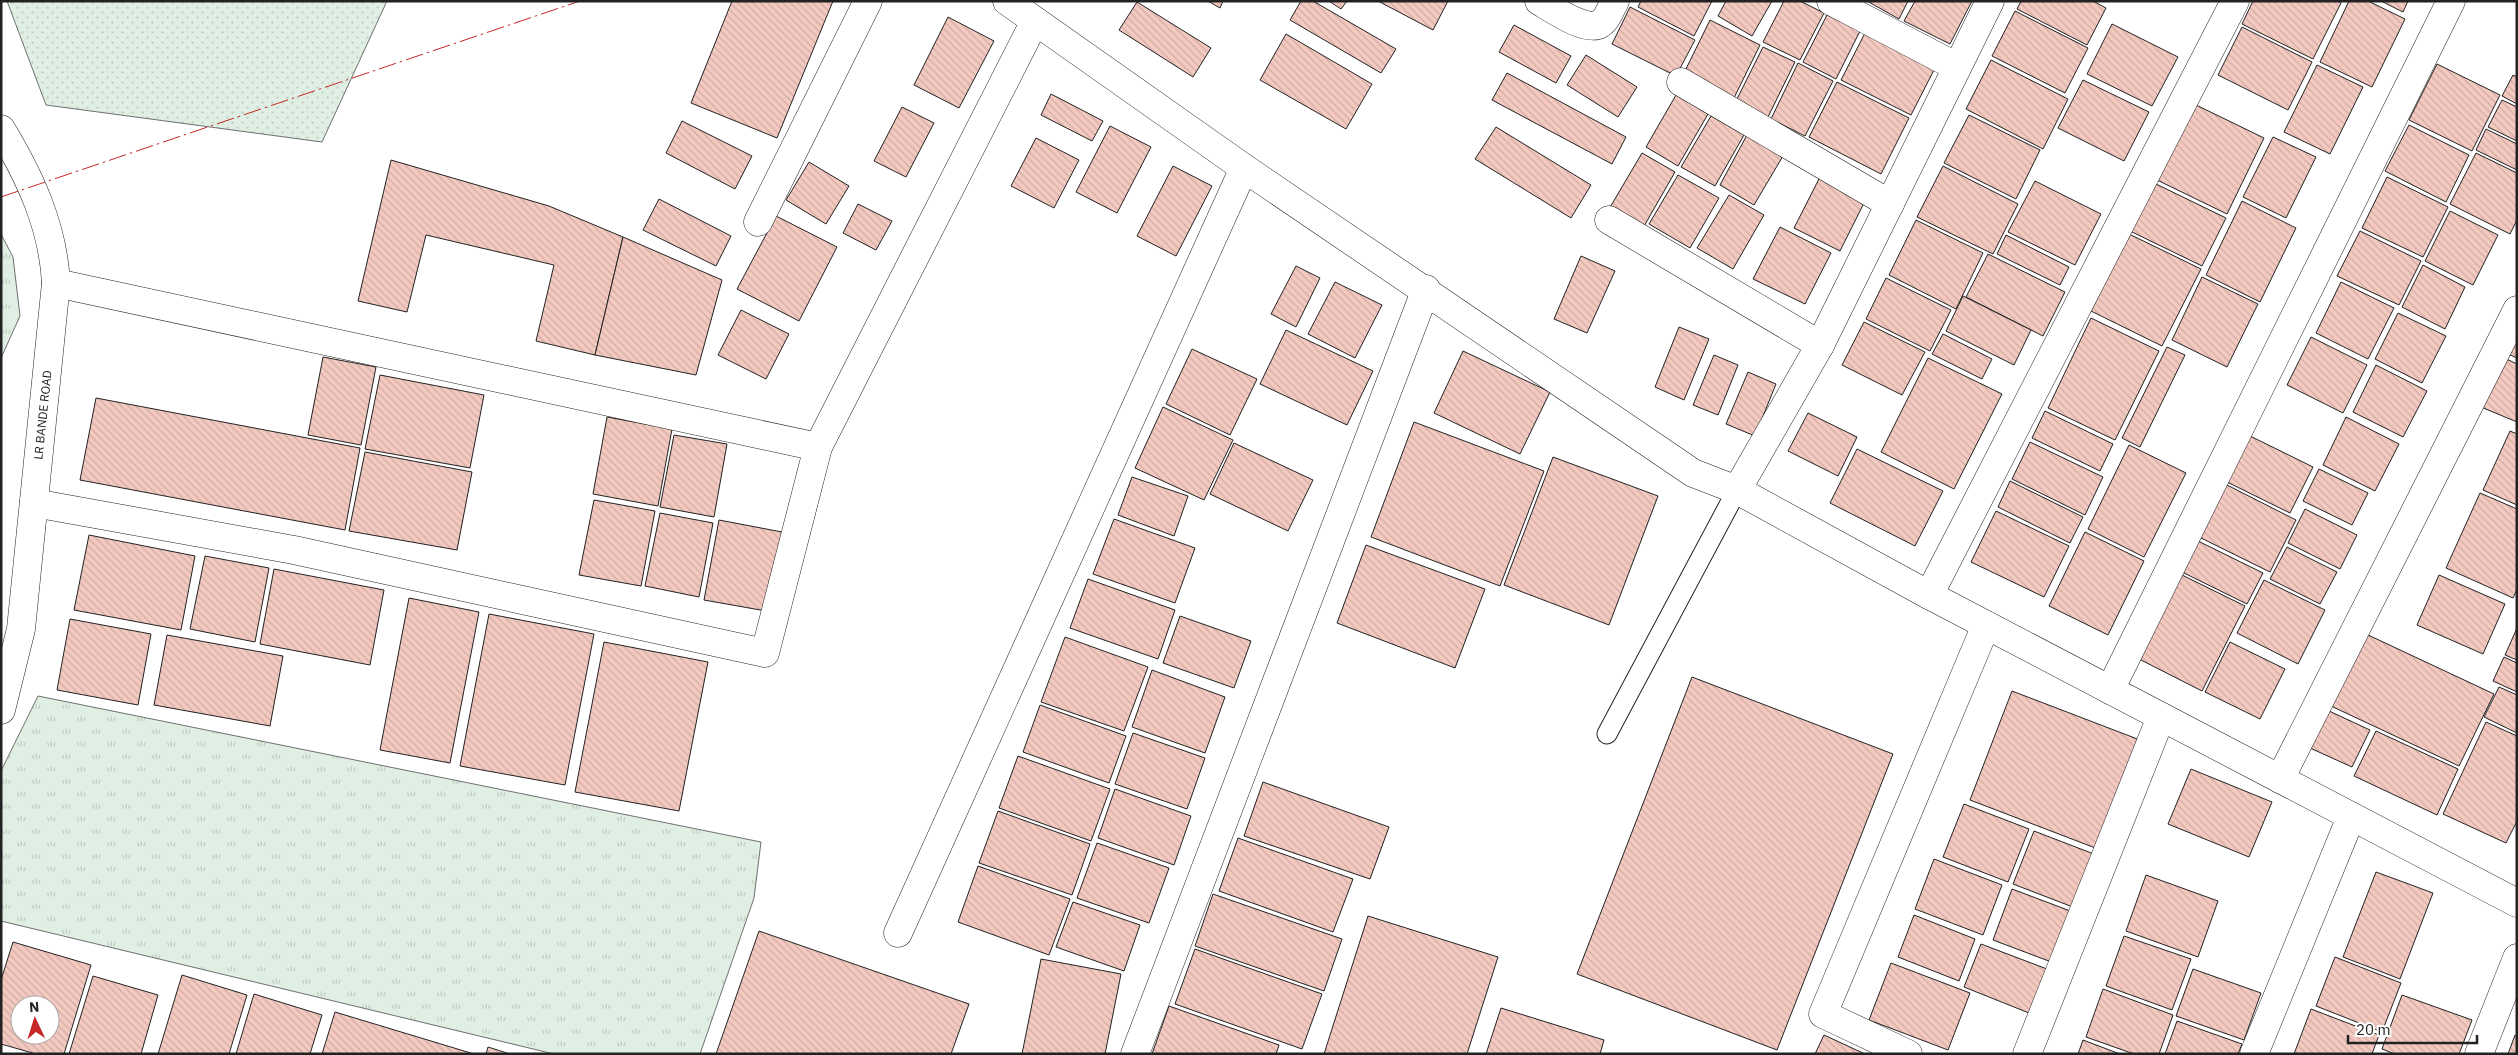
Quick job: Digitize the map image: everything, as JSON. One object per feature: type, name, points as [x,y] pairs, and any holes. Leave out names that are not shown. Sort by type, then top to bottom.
[{"type":"street","points":[[758,222],[868,1]]},
{"type":"street","points":[[1007,1],[1244,168],[1693,473],[1737,490],[1929,595],[2517,904]]},
{"type":"street","points":[[1539,1],[1583,25],[1592,26],[1599,25],[1604,20],[1615,1]]},
{"type":"street","points":[[1831,1],[1957,67]]},
{"type":"street","points":[[1737,490],[1820,345],[1990,1]]},
{"type":"street","points":[[1929,595],[2235,1]]},
{"type":"street","points":[[2110,690],[2451,1]]},
{"type":"street","points":[[34,503],[294,550],[765,652],[818,447],[1035,21]]},
{"type":"street","points":[[1681,82],[1890,204]]},
{"type":"street","name":"LR BANDE ROAD","points":[[1,129],[29,178],[46,222],[55,260],[56,283],[21,629],[12,672],[1,710]]},
{"type":"street","points":[[898,933],[1244,168]]},
{"type":"street","points":[[1609,220],[1820,345]]},
{"type":"street","points":[[56,283],[818,447]]},
{"type":"street","points":[[1135,1054],[1426,290]]},
{"type":"street","points":[[2280,779],[2517,310]]},
{"type":"street","points":[[1908,1054],[1823,1014],[1986,625]]},
{"type":"street","points":[[2027,1054],[2161,717]]},
{"type":"street","points":[[2254,1054],[2351,816]]},
{"type":"street","points":[[2479,1054],[2517,958]]},
{"type":"lane","points":[[1607,734],[1737,490]]},
{"type":"green space","points":[[7,1],[387,1],[322,142],[46,105]]},
{"type":"green space","points":[[1,234],[13,257],[20,316],[1,358]]},
{"type":"green space","points":[[38,696],[761,842],[754,898],[700,1054],[554,1054],[1,921],[1,771]]},
{"type":"building","points":[[732,1],[833,1],[777,138],[691,103]]},
{"type":"building","points":[[1208,1],[1223,1],[1220,8]]},
{"type":"building","points":[[1301,1],[1313,1],[1396,49],[1381,73],[1290,20]]},
{"type":"building","points":[[1329,1],[1347,1],[1341,9]]},
{"type":"building","points":[[1378,1],[1448,1],[1433,30]]},
{"type":"building","points":[[1641,1],[1712,1],[1694,36],[1638,7]]},
{"type":"building","points":[[1726,1],[1772,1],[1752,36],[1718,16]]},
{"type":"building","points":[[1784,1],[1800,1],[1824,13],[1800,60],[1763,42]]},
{"type":"building","points":[[1867,1],[1908,1],[1899,19]]},
{"type":"building","points":[[1915,1],[1972,1],[1950,44],[1904,21]]},
{"type":"building","points":[[2021,1],[2093,1],[2106,8],[2087,45],[2017,9]]},
{"type":"building","points":[[2253,1],[2337,1],[2341,3],[2313,59],[2242,24]]},
{"type":"building","points":[[2349,1],[2368,1],[2405,19],[2372,87],[2320,62]]},
{"type":"building","points":[[2381,1],[2408,1],[2403,12]]},
{"type":"building","points":[[1137,2],[1211,48],[1193,77],[1119,30]]},
{"type":"building","points":[[1630,7],[1695,40],[1676,76],[1612,44]]},
{"type":"building","points":[[2015,11],[2088,48],[2065,93],[1992,56]]},
{"type":"building","points":[[1827,15],[1860,31],[1836,79],[1803,62]]},
{"type":"building","points":[[948,17],[994,41],[959,108],[914,85]]},
{"type":"building","points":[[1710,20],[1760,45],[1733,100],[1683,75]]},
{"type":"building","points":[[2112,24],[2178,57],[2152,106],[2087,74]]},
{"type":"building","points":[[1514,25],[1571,56],[1556,83],[1499,52]]},
{"type":"building","points":[[2242,27],[2312,62],[2288,110],[2218,75]]},
{"type":"building","points":[[1865,33],[1935,68],[1911,115],[1841,80]]},
{"type":"building","points":[[1286,34],[1372,84],[1346,129],[1260,80]]},
{"type":"building","points":[[1763,47],[1795,62],[1768,117],[1736,101]]},
{"type":"building","points":[[1586,55],[1637,87],[1618,117],[1567,85]]},
{"type":"building","points":[[1991,60],[2068,99],[2043,149],[1966,109]]},
{"type":"building","points":[[1798,63],[1833,81],[1805,136],[1771,119]]},
{"type":"building","points":[[2437,64],[2500,95],[2472,151],[2409,120]]},
{"type":"building","points":[[2317,65],[2363,87],[2330,154],[2284,132]]},
{"type":"building","points":[[1507,73],[1626,137],[1612,164],[1492,100]]},
{"type":"building","points":[[2513,75],[2517,77],[2517,104],[2502,96]]},
{"type":"building","points":[[2083,80],[2149,112],[2124,161],[2058,128]]},
{"type":"building","points":[[1837,82],[1909,118],[1881,174],[1809,137]]},
{"type":"building","points":[[1051,94],[1103,121],[1092,141],[1041,115]]},
{"type":"building","points":[[1676,95],[1708,114],[1678,166],[1646,147]]},
{"type":"building","points":[[2502,100],[2517,107],[2517,141],[2488,127]]},
{"type":"building","points":[[2194,104],[2264,138],[2227,214],[2157,180]]},
{"type":"building","points":[[902,107],[934,123],[906,177],[874,161]]},
{"type":"building","points":[[1969,115],[2040,150],[2016,199],[1944,163]]},
{"type":"building","points":[[1711,116],[1744,135],[1715,186],[1681,167]]},
{"type":"building","points":[[682,121],[752,156],[735,189],[666,153]]},
{"type":"building","points":[[2409,125],[2469,155],[2446,202],[2385,171]]},
{"type":"building","points":[[1110,126],[1151,147],[1117,213],[1076,192]]},
{"type":"building","points":[[1496,127],[1591,185],[1571,218],[1475,159]]},
{"type":"building","points":[[2486,129],[2517,144],[2517,170],[2476,150]]},
{"type":"building","points":[[1747,135],[1783,156],[1754,205],[1720,185]]},
{"type":"building","points":[[2273,137],[2316,157],[2286,218],[2243,197]]},
{"type":"building","points":[[1036,138],[1079,160],[1054,208],[1011,186]]},
{"type":"building","points":[[1642,153],[1675,172],[1643,228],[1609,209]]},
{"type":"building","points":[[2476,153],[2517,173],[2517,220],[2510,234],[2450,204]]},
{"type":"building","points":[[391,160],[549,206],[623,237],[595,355],[536,341],[554,265],[426,235],[407,312],[358,301]]},
{"type":"building","points":[[809,162],[849,186],[826,224],[786,200]]},
{"type":"building","points":[[1173,166],[1212,186],[1176,256],[1137,236]]},
{"type":"building","points":[[1943,166],[2018,204],[1993,254],[1917,217]]},
{"type":"building","points":[[1678,175],[1719,198],[1690,248],[1649,224]]},
{"type":"building","points":[[1821,175],[1867,197],[1840,251],[1794,228]]},
{"type":"building","points":[[2387,177],[2448,207],[2423,257],[2362,228]]},
{"type":"building","points":[[2035,181],[2101,214],[2075,265],[2008,232]]},
{"type":"building","points":[[2154,183],[2226,218],[2202,266],[2130,231]]},
{"type":"building","points":[[1729,195],[1764,215],[1733,269],[1697,248]]},
{"type":"building","points":[[659,199],[731,236],[716,266],[643,230]]},
{"type":"building","points":[[2242,201],[2296,228],[2260,302],[2206,275]]},
{"type":"building","points":[[858,204],[892,221],[876,250],[843,233]]},
{"type":"building","points":[[2450,211],[2498,235],[2473,285],[2425,261]]},
{"type":"building","points":[[776,216],[837,247],[799,321],[737,289]]},
{"type":"building","points":[[1916,220],[1983,253],[1956,309],[1889,275]]},
{"type":"building","points":[[1780,227],[1831,253],[1805,304],[1753,279]]},
{"type":"building","points":[[2360,231],[2421,261],[2399,305],[2337,276]]},
{"type":"building","points":[[2129,234],[2201,269],[2162,346],[2091,311]]},
{"type":"building","points":[[2006,235],[2069,267],[2060,285],[1997,254]]},
{"type":"building","points":[[623,237],[722,280],[696,375],[595,355]]},
{"type":"building","points":[[1988,254],[2065,292],[2043,336],[1966,297]]},
{"type":"building","points":[[1581,256],[1615,271],[1587,333],[1554,319]]},
{"type":"building","points":[[2423,265],[2465,287],[2445,329],[2402,307]]},
{"type":"building","points":[[1296,266],[1320,278],[1296,327],[1271,314]]},
{"type":"building","points":[[2202,277],[2258,304],[2227,367],[2172,340]]},
{"type":"building","points":[[1886,278],[1951,310],[1930,351],[1866,319]]},
{"type":"building","points":[[1335,282],[1382,305],[1355,358],[1308,334]]},
{"type":"building","points":[[2341,282],[2394,308],[2368,359],[2316,333]]},
{"type":"building","points":[[1963,296],[2031,330],[2014,365],[1946,331]]},
{"type":"building","points":[[741,310],[789,334],[766,379],[718,355]]},
{"type":"building","points":[[2398,313],[2446,336],[2422,383],[2375,359]]},
{"type":"building","points":[[2091,318],[2159,351],[2115,440],[2048,408]]},
{"type":"building","points":[[1864,322],[1925,352],[1902,395],[1842,365]]},
{"type":"building","points":[[1679,327],[1709,339],[1684,400],[1655,387]]},
{"type":"building","points":[[1286,330],[1373,371],[1347,425],[1260,384]]},
{"type":"building","points":[[1943,334],[1992,359],[1982,379],[1932,354]]},
{"type":"building","points":[[2517,334],[2517,358],[2508,354]]},
{"type":"building","points":[[2311,337],[2367,365],[2343,413],[2287,385]]},
{"type":"building","points":[[2167,347],[2185,355],[2140,447],[2122,438]]},
{"type":"building","points":[[1192,349],[1257,379],[1230,435],[1166,404]]},
{"type":"building","points":[[1463,351],[1550,392],[1520,454],[1434,413]]},
{"type":"building","points":[[1714,355],[1738,365],[1718,415],[1693,405]]},
{"type":"building","points":[[323,357],[376,367],[361,445],[308,435]]},
{"type":"building","points":[[2502,357],[2517,364],[2517,422],[2481,407]]},
{"type":"building","points":[[1928,358],[2002,394],[1954,489],[1881,452]]},
{"type":"building","points":[[2376,365],[2427,391],[2403,437],[2353,412]]},
{"type":"building","points":[[1748,372],[1776,384],[1755,436],[1726,424]]},
{"type":"building","points":[[380,375],[484,395],[470,468],[365,449]]},
{"type":"building","points":[[96,398],[360,448],[345,530],[80,480]]},
{"type":"building","points":[[1163,407],[1233,440],[1204,500],[1135,468]]},
{"type":"building","points":[[2045,411],[2113,444],[2100,471],[2032,438]]},
{"type":"building","points":[[1808,413],[1857,437],[1838,476],[1788,451]]},
{"type":"building","points":[[607,417],[672,429],[658,506],[593,494]]},
{"type":"building","points":[[2346,417],[2399,444],[2375,491],[2323,465]]},
{"type":"building","points":[[1414,422],[1544,471],[1500,586],[1371,537]]},
{"type":"building","points":[[2510,431],[2517,434],[2517,505],[2483,490]]},
{"type":"building","points":[[674,435],[727,444],[714,517],[660,507]]},
{"type":"building","points":[[2248,435],[2313,467],[2290,513],[2225,481]]},
{"type":"building","points":[[2030,442],[2103,477],[2085,515],[2012,479]]},
{"type":"building","points":[[1234,443],[1313,480],[1288,531],[1210,494]]},
{"type":"building","points":[[2129,445],[2186,473],[2144,557],[2088,529]]},
{"type":"building","points":[[1857,449],[1943,491],[1915,546],[1830,503]]},
{"type":"building","points":[[365,452],[472,472],[457,550],[349,531]]},
{"type":"building","points":[[1553,457],[1658,496],[1609,625],[1504,585]]},
{"type":"building","points":[[2319,469],[2368,493],[2352,525],[2303,501]]},
{"type":"building","points":[[1132,477],[1188,496],[1174,536],[1118,515]]},
{"type":"building","points":[[2010,481],[2083,517],[2070,543],[1998,507]]},
{"type":"building","points":[[2225,484],[2296,520],[2270,572],[2199,537]]},
{"type":"building","points":[[2480,493],[2517,509],[2517,589],[2513,598],[2446,568]]},
{"type":"building","points":[[594,500],[655,511],[641,586],[579,575]]},
{"type":"building","points":[[2305,509],[2357,535],[2340,569],[2288,543]]},
{"type":"building","points":[[1996,511],[2069,546],[2044,597],[1971,562]]},
{"type":"building","points":[[660,513],[713,523],[699,597],[645,586]]},
{"type":"building","points":[[1114,519],[1195,548],[1175,603],[1093,574]]},
{"type":"building","points":[[719,520],[782,532],[766,611],[704,600]]},
{"type":"building","points":[[2085,532],[2144,561],[2108,635],[2049,606]]},
{"type":"building","points":[[89,535],[195,556],[181,630],[74,610]]},
{"type":"building","points":[[2198,541],[2263,573],[2247,604],[2182,572]]},
{"type":"building","points":[[1366,545],[1485,589],[1455,668],[1337,623]]},
{"type":"building","points":[[2287,547],[2337,572],[2320,604],[2270,579]]},
{"type":"building","points":[[205,556],[269,568],[255,642],[190,629]]},
{"type":"building","points":[[274,569],[384,590],[370,665],[260,644]]},
{"type":"building","points":[[2182,575],[2245,606],[2202,691],[2139,659]]},
{"type":"building","points":[[2439,575],[2505,604],[2483,654],[2417,625]]},
{"type":"building","points":[[1088,579],[1175,610],[1158,659],[1070,628]]},
{"type":"building","points":[[2264,580],[2325,610],[2298,664],[2237,633]]},
{"type":"building","points":[[409,598],[479,612],[450,763],[380,750]]},
{"type":"building","points":[[489,614],[594,634],[565,785],[460,766]]},
{"type":"building","points":[[1180,616],[1251,641],[1234,688],[1163,663]]},
{"type":"building","points":[[70,619],[151,634],[138,705],[57,690]]},
{"type":"building","points":[[2517,628],[2517,660],[2505,655]]},
{"type":"building","points":[[2366,634],[2494,694],[2459,766],[2331,706]]},
{"type":"building","points":[[167,635],[283,656],[270,726],[154,705]]},
{"type":"building","points":[[1065,637],[1148,667],[1124,731],[1041,702]]},
{"type":"building","points":[[604,642],[708,662],[679,811],[575,792]]},
{"type":"building","points":[[2230,642],[2285,669],[2260,719],[2205,692]]},
{"type":"building","points":[[2504,657],[2517,663],[2517,692],[2493,681]]},
{"type":"building","points":[[1152,670],[1225,697],[1205,753],[1132,727]]},
{"type":"building","points":[[1692,677],[1893,754],[1777,1050],[1577,974]]},
{"type":"building","points":[[2499,687],[2517,695],[2517,733],[2484,717]]},
{"type":"building","points":[[2012,691],[2140,740],[2098,849],[1970,800]]},
{"type":"building","points":[[1040,705],[1126,736],[1109,783],[1023,752]]},
{"type":"building","points":[[2329,711],[2370,730],[2352,767],[2310,748]]},
{"type":"building","points":[[2486,722],[2517,736],[2517,821],[2506,843],[2443,814]]},
{"type":"building","points":[[2376,731],[2458,769],[2437,815],[2354,776]]},
{"type":"building","points":[[1133,733],[1205,758],[1187,809],[1115,784]]},
{"type":"building","points":[[1018,756],[1110,789],[1091,841],[999,808]]},
{"type":"building","points":[[2191,769],[2272,802],[2249,857],[2168,824]]},
{"type":"building","points":[[1263,782],[1389,827],[1370,879],[1244,836]]},
{"type":"building","points":[[1115,789],[1191,816],[1174,865],[1098,838]]},
{"type":"building","points":[[1964,804],[2029,829],[2008,882],[1943,857]]},
{"type":"building","points":[[998,811],[1090,844],[1072,895],[979,863]]},
{"type":"building","points":[[2034,831],[2099,856],[2078,909],[2013,884]]},
{"type":"building","points":[[1238,838],[1353,879],[1333,932],[1219,891]]},
{"type":"building","points":[[1097,843],[1169,868],[1149,923],[1077,898]]},
{"type":"building","points":[[1934,859],[2002,885],[1983,935],[1915,909]]},
{"type":"building","points":[[978,866],[1070,899],[1049,955],[958,922]]},
{"type":"building","points":[[2376,872],[2433,893],[2400,979],[2343,957]]},
{"type":"building","points":[[2146,875],[2218,901],[2198,957],[2126,931]]},
{"type":"building","points":[[2012,889],[2073,912],[2054,963],[1993,940]]},
{"type":"building","points":[[1213,894],[1342,939],[1324,991],[1195,946]]},
{"type":"building","points":[[1073,902],[1140,925],[1124,971],[1056,947]]},
{"type":"building","points":[[1914,915],[1975,939],[1959,981],[1898,957]]},
{"type":"building","points":[[1368,916],[1498,957],[1467,1054],[1324,1054]]},
{"type":"building","points":[[759,931],[969,1004],[951,1054],[716,1054]]},
{"type":"building","points":[[2124,936],[2191,959],[2172,1010],[2106,986]]},
{"type":"building","points":[[13,942],[91,965],[64,1054],[36,1054],[1,1044],[1,980]]},
{"type":"building","points":[[1981,944],[2047,969],[2029,1013],[1964,987]]},
{"type":"building","points":[[1195,949],[1322,994],[1302,1049],[1175,1004]]},
{"type":"building","points":[[2335,957],[2401,983],[2382,1032],[2316,1006]]},
{"type":"building","points":[[1041,959],[1121,974],[1105,1054],[1022,1054]]},
{"type":"building","points":[[1891,963],[1970,993],[1948,1050],[1869,1020]]},
{"type":"building","points":[[2193,969],[2261,993],[2244,1040],[2176,1016]]},
{"type":"building","points":[[182,975],[247,995],[229,1054],[158,1054]]},
{"type":"building","points":[[93,976],[158,995],[141,1054],[69,1054]]},
{"type":"building","points":[[2103,989],[2173,1015],[2159,1054],[2134,1054],[2086,1037]]},
{"type":"building","points":[[254,994],[322,1015],[310,1054],[236,1054]]},
{"type":"building","points":[[2402,995],[2472,1020],[2459,1054],[2395,1054],[2382,1049]]},
{"type":"building","points":[[1169,1006],[1279,1045],[1276,1054],[1152,1054]]},
{"type":"building","points":[[1501,1008],[1604,1040],[1600,1054],[1486,1054]]},
{"type":"building","points":[[2311,1009],[2379,1035],[2372,1054],[2294,1054]]},
{"type":"building","points":[[335,1012],[474,1054],[322,1054]]},
{"type":"building","points":[[2177,1021],[2242,1044],[2238,1054],[2165,1054]]},
{"type":"building","points":[[1824,1035],[1865,1054],[1815,1054]]},
{"type":"building","points":[[2515,1035],[2517,1036],[2517,1054],[2508,1054]]},
{"type":"building","points":[[2083,1040],[2120,1054],[2078,1054]]},
{"type":"building","points":[[488,1047],[510,1054],[486,1054]]},
{"type":"power","points":[[1,197],[580,1]]}]
